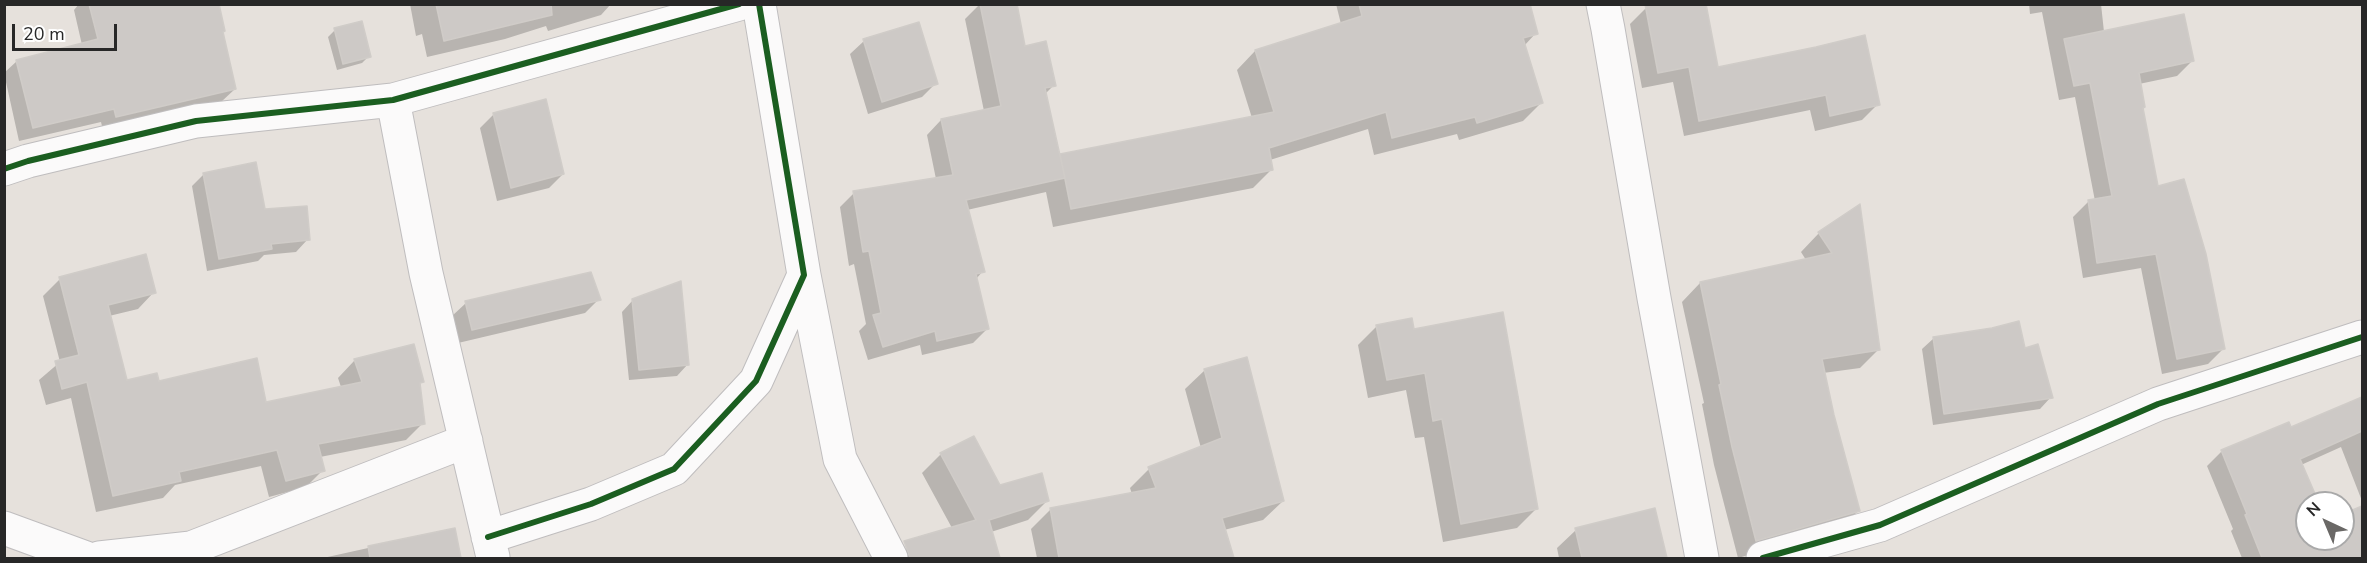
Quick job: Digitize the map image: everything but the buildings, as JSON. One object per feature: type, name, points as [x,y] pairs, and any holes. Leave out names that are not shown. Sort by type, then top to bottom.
[{"type":"street","points":[[4,169],[28,160],[196,121],[393,100],[739,4]]},
{"type":"street","points":[[759,4],[804,275],[840,459],[891,558]]},
{"type":"street","points":[[1603,4],[1702,558]]},
{"type":"street","points":[[393,100],[426,273],[490,548],[674,469],[756,381],[804,275]]},
{"type":"street","points":[[1764,558],[1880,525],[2158,404],[2362,337]]},
{"type":"street","points":[[99,558],[191,548],[466,441]]},
{"type":"street","points":[[4,528],[86,558]]},
{"type":"cycle path","points":[[4,169],[28,161],[196,121],[393,100],[739,4]]},
{"type":"cycle path","points":[[488,537],[591,504],[674,469],[756,381],[804,275],[759,4]]},
{"type":"cycle path","points":[[1763,558],[1880,525],[2158,404],[2362,337]]}]
